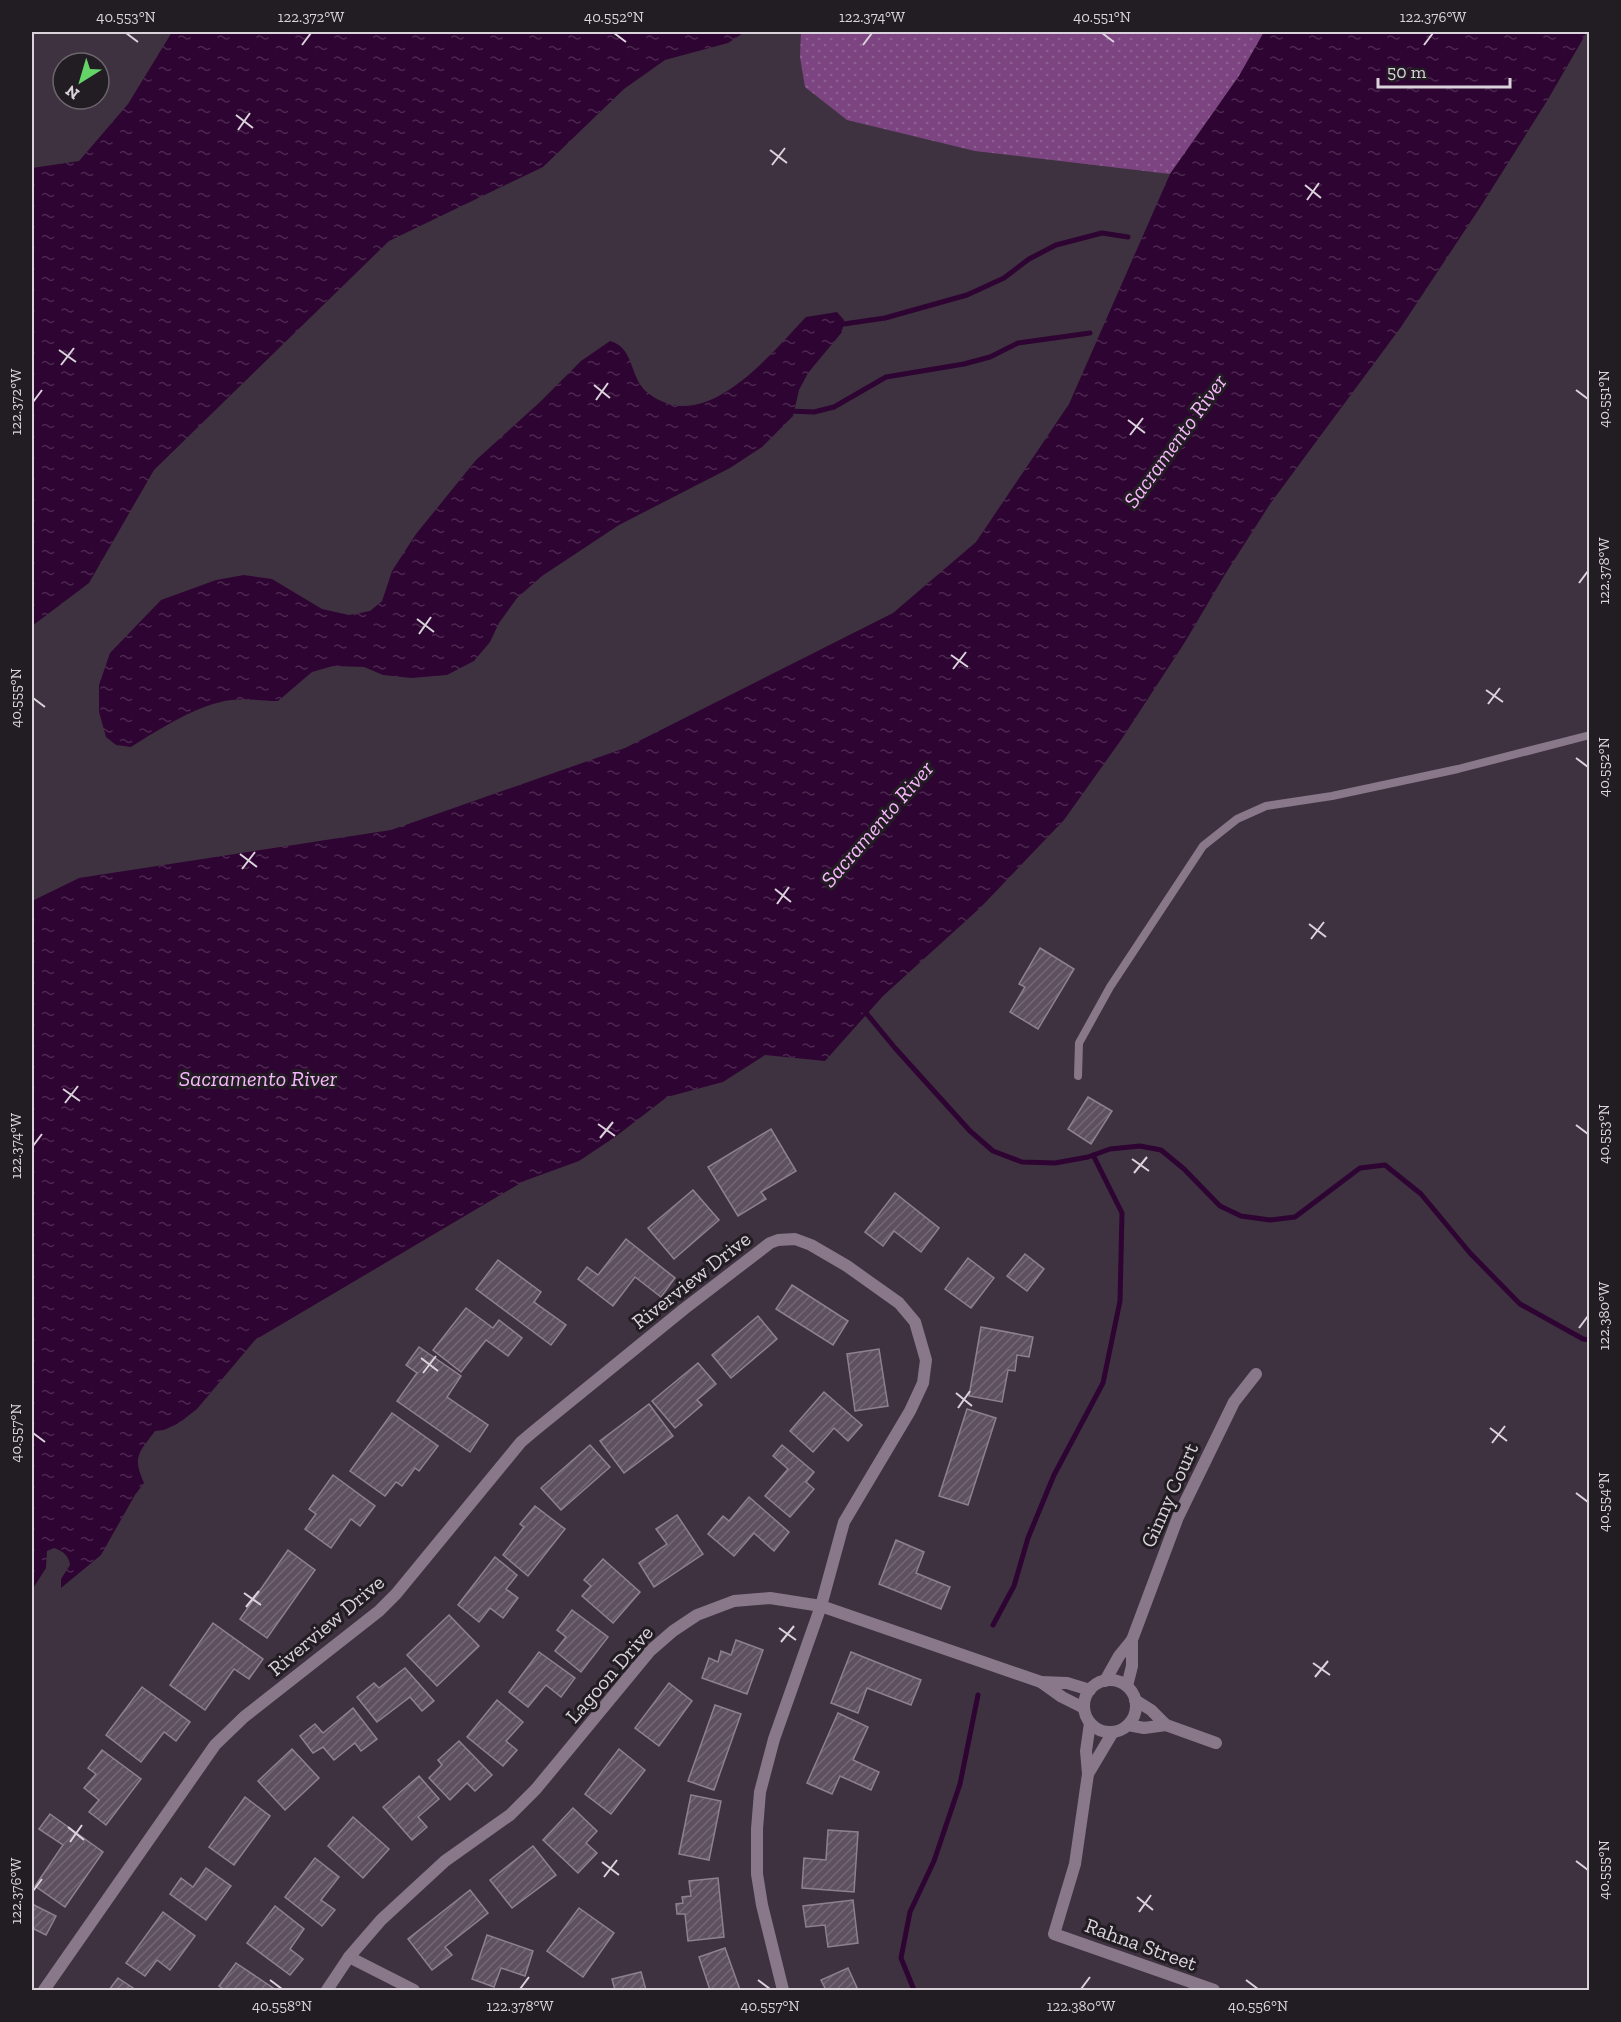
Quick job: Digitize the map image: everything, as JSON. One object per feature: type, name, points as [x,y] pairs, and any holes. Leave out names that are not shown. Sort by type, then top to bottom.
[{"type":"street","name":"Riverview Drive","points":[[44,1990],[215,1745],[244,1717],[380,1611],[527,1437],[684,1309],[770,1243],[788,1239],[811,1245],[847,1266],[899,1303],[915,1322],[926,1360],[923,1383],[910,1411],[844,1522],[821,1606],[774,1738],[760,1792],[756,1853],[762,1905],[783,1990]]},
{"type":"street","name":"Ginny Court","points":[[1132,1640],[1178,1517],[1234,1402],[1256,1374]]},
{"type":"street","name":"Lagoon Drive","points":[[327,1990],[349,1957],[381,1920],[445,1861],[510,1815],[536,1789],[650,1651],[673,1631],[697,1615],[734,1602],[770,1598],[821,1606],[1041,1682]]},
{"type":"street","points":[[1113,1732],[1097,1729],[1090,1723],[1084,1708],[1090,1690],[1105,1681],[1119,1656],[1132,1640]]},
{"type":"street","points":[[1127,1686],[1132,1666],[1132,1640]]},
{"type":"street","points":[[1105,1681],[1119,1682],[1127,1686],[1135,1700],[1151,1710],[1166,1725],[1216,1743]]},
{"type":"street","points":[[1041,1682],[1067,1683],[1090,1690]]},
{"type":"street","points":[[1041,1682],[1062,1697],[1084,1708]]},
{"type":"street","points":[[1088,1774],[1113,1732],[1128,1725],[1134,1717],[1135,1700]]},
{"type":"street","points":[[1088,1774],[1086,1751],[1090,1723]]},
{"type":"street","points":[[1128,1725],[1144,1728],[1166,1725]]},
{"type":"street","name":"Rahna Street","points":[[1088,1774],[1075,1864],[1054,1934],[1214,1990]]},
{"type":"street","points":[[349,1957],[414,1990]]},
{"type":"lane","points":[[1078,1076],[1079,1043],[1110,987],[1203,846],[1237,819],[1266,806],[1344,794],[1458,769],[1590,735]]},
{"type":"shaded area","points":[[801,32],[1264,32],[1239,76],[1170,174],[975,151],[847,120],[805,87],[800,57]]},
{"type":"water","points":[[172,32],[745,32],[728,43],[665,60],[624,89],[543,167],[389,241],[154,470],[89,583],[32,626],[32,168],[79,161],[128,104]]},
{"type":"water","name":"Sacramento River","points":[[1264,32],[1587,32],[1481,206],[1401,327],[1270,504],[1185,642],[1121,740],[1064,820],[980,908],[883,996],[825,1061],[765,1055],[723,1082],[667,1097],[579,1161],[524,1181],[255,1340],[197,1409],[179,1423],[164,1430],[155,1431],[141,1450],[138,1467],[144,1483],[101,1555],[61,1588],[61,1579],[70,1565],[67,1556],[54,1548],[47,1551],[46,1568],[32,1590],[32,901],[79,878],[391,830],[625,748],[893,613],[976,542],[1069,404],[1170,174],[1239,76]]},
{"type":"water","points":[[837,312],[844,320],[842,332],[808,373],[799,390],[793,416],[762,447],[730,468],[619,525],[542,576],[517,598],[499,623],[490,642],[474,661],[447,675],[411,678],[383,675],[364,667],[333,666],[312,672],[278,701],[237,699],[207,706],[180,718],[131,747],[116,745],[106,737],[99,712],[99,685],[110,653],[161,600],[216,580],[244,575],[272,579],[322,609],[349,615],[370,611],[382,601],[392,571],[416,534],[476,460],[581,361],[610,341],[623,348],[638,381],[647,393],[669,404],[688,406],[708,401],[727,392],[762,363],[806,317]]},
{"type":"building","points":[[1040,948],[1074,969],[1038,1029],[1010,1012],[1025,987],[1019,984]]},
{"type":"building","points":[[1088,1097],[1112,1111],[1091,1144],[1068,1129]]},
{"type":"building","points":[[771,1129],[796,1171],[761,1192],[766,1199],[738,1216],[708,1167]]},
{"type":"building","points":[[693,1190],[719,1220],[674,1259],[648,1228]]},
{"type":"building","points":[[895,1193],[939,1228],[921,1252],[894,1231],[883,1246],[865,1232]]},
{"type":"building","points":[[626,1239],[675,1278],[661,1297],[635,1277],[613,1306],[578,1279],[587,1267],[598,1275]]},
{"type":"building","points":[[1025,1254],[1044,1269],[1027,1291],[1007,1276]]},
{"type":"building","points":[[968,1258],[994,1278],[971,1308],[945,1289]]},
{"type":"building","points":[[498,1260],[541,1292],[534,1302],[566,1325],[551,1345],[476,1289]]},
{"type":"building","points":[[792,1285],[848,1321],[833,1345],[776,1309]]},
{"type":"building","points":[[466,1308],[493,1328],[499,1320],[522,1338],[508,1356],[486,1340],[461,1372],[433,1350]]},
{"type":"building","points":[[758,1316],[777,1339],[731,1378],[712,1355]]},
{"type":"building","points":[[981,1327],[1033,1337],[1029,1357],[1017,1355],[1015,1371],[1008,1370],[1002,1402],[969,1396]]},
{"type":"building","points":[[419,1347],[461,1376],[447,1397],[488,1425],[470,1452],[397,1401],[417,1373],[406,1365]]},
{"type":"building","points":[[879,1349],[888,1406],[855,1411],[847,1354]]},
{"type":"building","points":[[698,1363],[716,1384],[697,1400],[702,1405],[675,1428],[652,1401]]},
{"type":"building","points":[[824,1392],[862,1425],[848,1441],[834,1428],[813,1452],[790,1431]]},
{"type":"building","points":[[649,1404],[673,1436],[624,1473],[600,1441]]},
{"type":"building","points":[[967,1409],[996,1418],[968,1505],[939,1496]]},
{"type":"building","points":[[392,1413],[438,1446],[419,1471],[415,1468],[402,1486],[396,1482],[385,1496],[350,1471]]},
{"type":"building","points":[[590,1445],[610,1467],[561,1510],[541,1488]]},
{"type":"building","points":[[782,1445],[814,1472],[806,1482],[814,1489],[790,1517],[765,1496],[788,1469],[773,1456]]},
{"type":"building","points":[[333,1475],[375,1506],[360,1526],[351,1519],[331,1548],[305,1529],[316,1514],[309,1509]]},
{"type":"building","points":[[749,1497],[789,1532],[774,1551],[754,1533],[734,1556],[708,1534],[723,1516],[729,1521]]},
{"type":"building","points":[[535,1506],[565,1529],[528,1576],[503,1555],[524,1527],[520,1524]]},
{"type":"building","points":[[677,1515],[703,1554],[654,1587],[639,1563],[667,1544],[656,1529]]},
{"type":"building","points":[[896,1540],[924,1552],[916,1573],[950,1587],[941,1609],[879,1584]]},
{"type":"building","points":[[288,1550],[315,1570],[267,1638],[240,1619]]},
{"type":"building","points":[[495,1557],[517,1575],[506,1589],[518,1598],[503,1618],[490,1608],[479,1622],[458,1605]]},
{"type":"building","points":[[603,1559],[640,1592],[613,1623],[582,1596],[591,1586],[584,1580]]},
{"type":"building","points":[[572,1610],[608,1637],[581,1672],[555,1651],[566,1637],[557,1630]]},
{"type":"building","points":[[449,1615],[479,1646],[437,1686],[407,1655]]},
{"type":"building","points":[[213,1623],[263,1659],[249,1679],[234,1669],[205,1710],[170,1685]]},
{"type":"building","points":[[736,1640],[763,1650],[747,1694],[702,1678],[709,1658],[718,1662],[721,1651],[731,1655]]},
{"type":"building","points":[[539,1652],[575,1678],[561,1697],[546,1685],[528,1707],[509,1692]]},
{"type":"building","points":[[851,1652],[921,1680],[911,1705],[867,1688],[858,1713],[831,1703]]},
{"type":"building","points":[[405,1668],[434,1701],[422,1711],[410,1697],[377,1722],[357,1697],[374,1683],[379,1688]]},
{"type":"building","points":[[669,1683],[692,1701],[659,1746],[635,1728]]},
{"type":"building","points":[[142,1687],[190,1722],[176,1741],[164,1732],[141,1762],[106,1735]]},
{"type":"building","points":[[497,1700],[523,1722],[506,1741],[517,1750],[503,1766],[467,1737]]},
{"type":"building","points":[[715,1705],[741,1714],[714,1790],[688,1781]]},
{"type":"building","points":[[353,1708],[377,1739],[361,1751],[355,1743],[334,1760],[323,1747],[313,1753],[300,1736],[315,1724],[323,1733]]},
{"type":"building","points":[[838,1713],[868,1727],[853,1760],[879,1772],[871,1790],[840,1776],[832,1794],[807,1783]]},
{"type":"building","points":[[459,1741],[492,1775],[475,1791],[467,1783],[450,1800],[429,1778],[442,1765],[438,1760]]},
{"type":"building","points":[[292,1749],[319,1778],[285,1810],[258,1781]]},
{"type":"building","points":[[619,1749],[645,1770],[611,1814],[585,1794]]},
{"type":"building","points":[[102,1750],[141,1779],[106,1825],[89,1812],[99,1800],[84,1788],[96,1774],[88,1768]]},
{"type":"building","points":[[419,1776],[439,1799],[418,1817],[427,1827],[412,1840],[383,1807]]},
{"type":"building","points":[[691,1795],[721,1801],[709,1860],[679,1854]]},
{"type":"building","points":[[245,1797],[270,1816],[234,1865],[209,1847]]},
{"type":"building","points":[[573,1808],[597,1831],[586,1843],[597,1853],[578,1873],[543,1840]]},
{"type":"building","points":[[50,1814],[103,1852],[65,1907],[35,1886],[63,1845],[39,1829]]},
{"type":"building","points":[[353,1817],[389,1849],[363,1878],[328,1846]]},
{"type":"building","points":[[828,1830],[858,1832],[854,1892],[802,1888],[804,1858],[826,1860]]},
{"type":"building","points":[[533,1846],[556,1875],[512,1908],[490,1880]]},
{"type":"building","points":[[315,1858],[339,1877],[321,1900],[335,1910],[322,1926],[285,1897]]},
{"type":"building","points":[[206,1868],[231,1886],[206,1920],[170,1894],[181,1878],[193,1887]]},
{"type":"building","points":[[718,1878],[724,1937],[688,1941],[685,1914],[677,1914],[676,1904],[683,1903],[682,1897],[691,1896],[689,1881]]},
{"type":"building","points":[[470,1890],[488,1913],[445,1947],[452,1955],[432,1970],[408,1939]]},
{"type":"building","points":[[853,1900],[858,1943],[828,1947],[825,1925],[806,1927],[803,1906]]},
{"type":"building","points":[[32,1904],[56,1916],[46,1935],[32,1928]]},
{"type":"building","points":[[275,1906],[304,1929],[290,1949],[303,1959],[290,1975],[247,1943]]},
{"type":"building","points":[[579,1908],[614,1933],[583,1977],[547,1951]]},
{"type":"building","points":[[163,1912],[195,1936],[170,1970],[157,1960],[145,1976],[126,1963]]},
{"type":"building","points":[[487,1935],[533,1951],[525,1976],[501,1968],[494,1987],[472,1979]]},
{"type":"building","points":[[725,1948],[740,1990],[710,1990],[699,1957]]},
{"type":"building","points":[[236,1963],[276,1990],[225,1990],[219,1986]]},
{"type":"building","points":[[848,1968],[858,1990],[826,1990],[821,1980]]},
{"type":"building","points":[[641,1972],[646,1990],[615,1990],[612,1979]]},
{"type":"building","points":[[118,1978],[136,1990],[109,1990]]},
{"type":"waterway","points":[[837,325],[885,318],[967,295],[1004,278],[1029,259],[1056,245],[1102,233],[1128,237]]},
{"type":"waterway","points":[[789,411],[814,412],[834,407],[886,377],[964,364],[990,357],[1018,343],[1090,333]]},
{"type":"waterway","points":[[862,1008],[970,1131],[993,1151],[1022,1162],[1055,1163],[1088,1157],[1110,1149],[1140,1146],[1161,1150],[1184,1169],[1220,1206],[1241,1216],[1270,1220],[1295,1217],[1360,1168],[1385,1165],[1421,1194],[1470,1253],[1520,1304],[1583,1339],[1590,1340]]},
{"type":"waterway","points":[[993,1625],[1014,1586],[1028,1538],[1054,1475],[1103,1383],[1120,1301],[1122,1213],[1093,1155]]},
{"type":"waterway","points":[[914,1990],[901,1958],[910,1912],[934,1861],[960,1784],[978,1695]]}]
